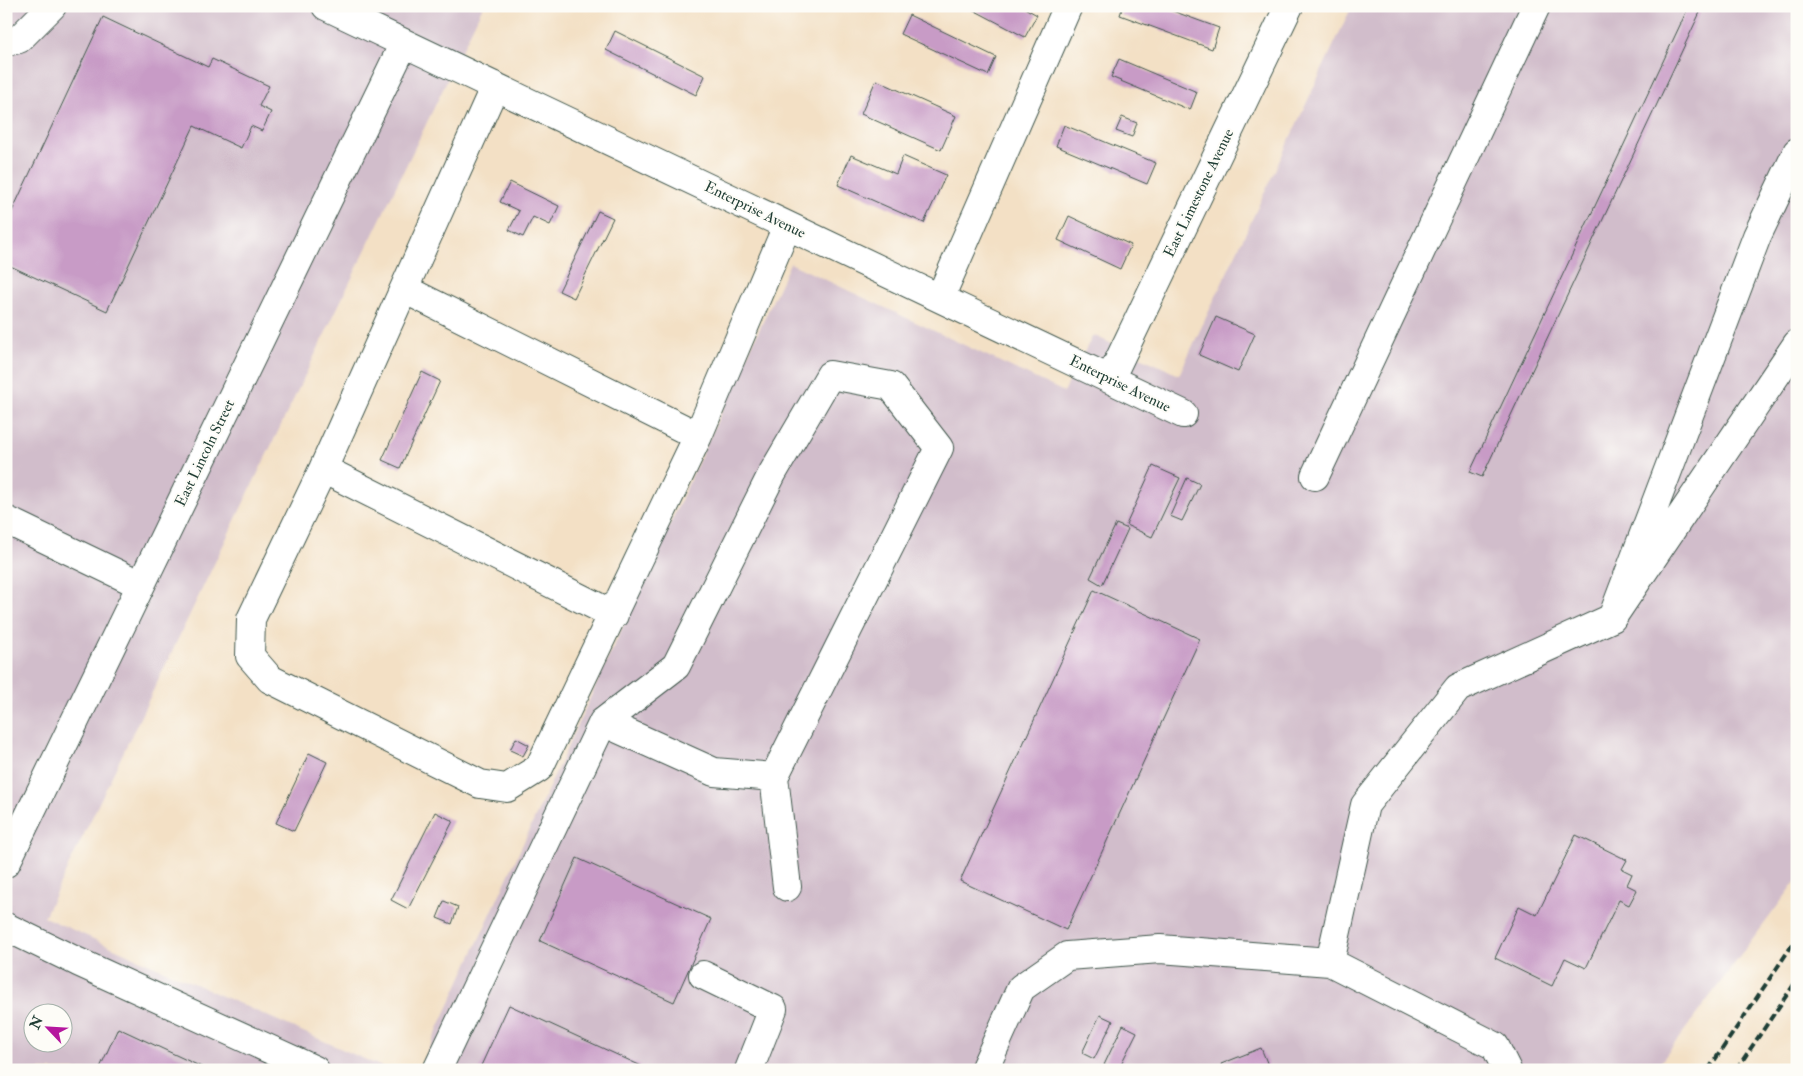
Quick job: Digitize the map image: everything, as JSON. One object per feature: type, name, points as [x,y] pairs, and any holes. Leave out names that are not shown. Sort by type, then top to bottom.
[{"type":"street","points":[[6,42],[19,39],[52,6]]},
{"type":"street","name":"Enterprise Avenue","points":[[326,6],[1183,414]]},
{"type":"street","points":[[940,298],[1068,6]]},
{"type":"street","name":"East Limestone Avenue","points":[[1110,379],[1289,6]]},
{"type":"street","points":[[1315,476],[1536,6]]},
{"type":"street","name":"East Lincoln Street","points":[[6,863],[404,43]]},
{"type":"street","points":[[495,86],[323,469],[251,619],[250,656],[270,679],[480,784],[507,788],[539,768],[614,615],[698,436],[787,226]]},
{"type":"street","points":[[1612,618],[1757,236],[1797,152]]},
{"type":"street","points":[[404,289],[698,436]]},
{"type":"street","points":[[1330,962],[1365,805],[1458,688],[1612,618],[1797,344]]},
{"type":"street","points":[[437,1070],[603,722],[676,666],[772,474],[830,376],[891,386],[939,448],[774,777],[787,887]]},
{"type":"street","points":[[323,469],[614,615]]},
{"type":"street","points":[[6,520],[142,584]]},
{"type":"street","points":[[603,722],[714,772],[774,777]]},
{"type":"street","points":[[6,927],[78,962],[315,1070]]},
{"type":"street","points":[[984,1070],[1022,988],[1067,956],[1160,949],[1330,962],[1495,1046],[1507,1070]]},
{"type":"street","points":[[703,975],[773,1009],[749,1070]]},
{"type":"shaded area","points":[[6,6],[483,6],[44,917],[389,1070],[6,1070]]},
{"type":"shaded area","points":[[1352,6],[1797,6],[1797,880],[1655,1070],[419,1070],[790,263],[1064,392],[1093,335],[1179,375]]},
{"type":"building","points":[[966,6],[1021,6],[1037,15],[1025,37]]},
{"type":"building","points":[[1123,6],[1159,6],[1219,28],[1212,49],[1120,15]]},
{"type":"building","points":[[1689,6],[1703,6],[1482,477],[1470,472]]},
{"type":"building","points":[[909,15],[996,57],[988,75],[900,34]]},
{"type":"building","points":[[103,17],[208,67],[212,59],[269,86],[259,106],[271,112],[262,131],[251,126],[241,148],[194,126],[107,311],[6,264],[6,224]]},
{"type":"building","points":[[615,31],[705,76],[696,95],[606,50]]},
{"type":"building","points":[[1119,59],[1197,92],[1190,110],[1111,77]]},
{"type":"building","points":[[876,80],[956,116],[941,150],[861,114]]},
{"type":"building","points":[[1122,117],[1137,123],[1132,137],[1116,131]]},
{"type":"building","points":[[1064,125],[1156,163],[1147,184],[1056,146]]},
{"type":"building","points":[[851,155],[896,174],[903,156],[946,175],[924,223],[838,185]]},
{"type":"building","points":[[510,182],[559,206],[550,225],[533,217],[523,237],[509,230],[519,211],[500,202]]},
{"type":"building","points":[[598,211],[613,218],[574,298],[559,291]]},
{"type":"building","points":[[1069,216],[1131,245],[1120,269],[1058,240]]},
{"type":"building","points":[[1216,317],[1255,334],[1238,372],[1199,355]]},
{"type":"building","points":[[422,372],[440,381],[400,468],[382,460]]},
{"type":"building","points":[[1153,466],[1180,478],[1152,537],[1126,525]]},
{"type":"building","points":[[1187,478],[1200,484],[1182,521],[1170,516]]},
{"type":"building","points":[[1116,524],[1128,529],[1102,585],[1090,578]]},
{"type":"building","points":[[1094,590],[1200,639],[1066,930],[960,881]]},
{"type":"building","points":[[516,738],[529,745],[523,756],[510,750]]},
{"type":"building","points":[[309,753],[327,762],[294,831],[276,823]]},
{"type":"building","points":[[435,812],[453,821],[408,909],[391,900]]},
{"type":"building","points":[[1576,835],[1627,860],[1622,869],[1632,874],[1627,885],[1637,890],[1629,905],[1619,900],[1586,968],[1565,958],[1552,986],[1495,958],[1519,906],[1537,915]]},
{"type":"building","points":[[577,858],[711,919],[674,1002],[540,941]]},
{"type":"building","points":[[444,901],[458,907],[452,924],[437,918]]},
{"type":"building","points":[[509,1005],[650,1070],[479,1070]]},
{"type":"building","points":[[1100,1015],[1113,1021],[1094,1059],[1082,1053]]},
{"type":"building","points":[[1123,1025],[1137,1032],[1118,1070],[1114,1070],[1104,1065]]},
{"type":"building","points":[[118,1028],[208,1070],[99,1070]]},
{"type":"building","points":[[1261,1048],[1270,1070],[1223,1070],[1221,1064]]},
{"type":"railway","points":[[1708,1070],[1797,938]]},
{"type":"railway","points":[[1736,1070],[1797,980]]}]
